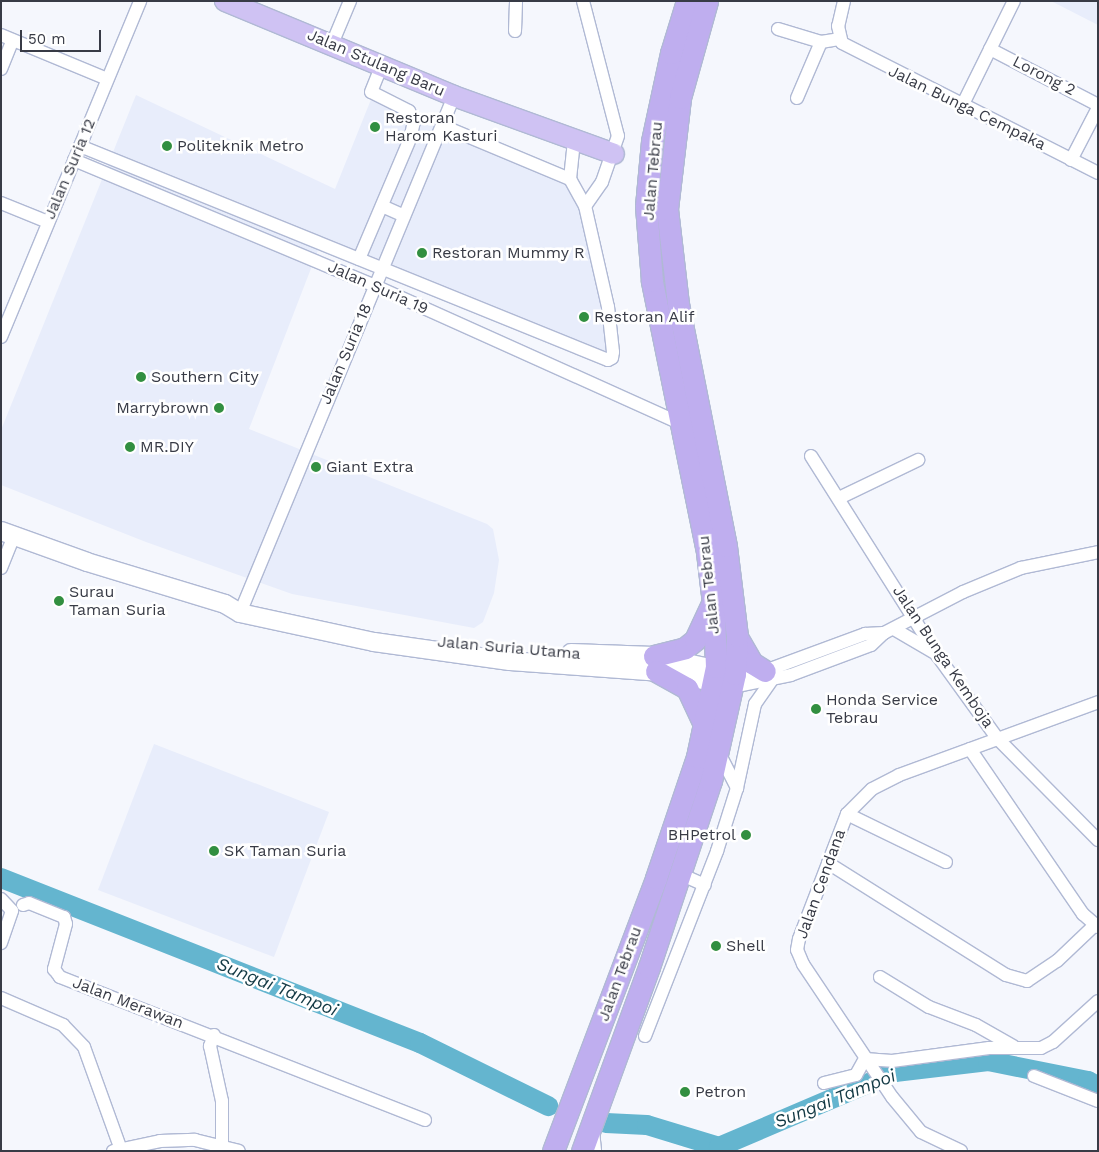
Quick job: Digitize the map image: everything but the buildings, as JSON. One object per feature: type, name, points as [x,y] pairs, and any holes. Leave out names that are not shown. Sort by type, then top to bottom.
[{"type":"highway","name":"Jalan Tebrau","points":[[582,1151],[649,967],[718,751],[724,677],[707,552],[652,281],[646,206],[652,140],[671,53],[687,1]]},
{"type":"highway","name":"Jalan Tebrau","points":[[553,1151],[656,878],[697,757],[704,724],[724,677],[737,636],[726,546],[678,304],[667,209],[680,98],[708,1]]},
{"type":"highway","points":[[704,724],[687,688],[655,664],[685,648],[695,640],[708,618],[713,600]]},
{"type":"highway","points":[[737,636],[752,663],[768,676]]},
{"type":"main road","name":"Jalan Stulang Baru","points":[[225,1],[454,96],[614,154]]},
{"type":"main road","name":"Jalan Suria Utama","points":[[8,534],[87,562],[241,608],[450,646],[655,664],[724,677]]},
{"type":"street","name":"Jalan Suria 12","points":[[1,337],[6,312],[48,222],[140,1]]},
{"type":"street","points":[[332,44],[350,1]]},
{"type":"street","points":[[515,32],[516,1]]},
{"type":"street","points":[[584,1],[617,130],[614,154],[602,182],[585,206]]},
{"type":"street","points":[[778,29],[821,42],[839,39],[838,26],[844,1]]},
{"type":"street","points":[[963,104],[1014,1]]},
{"type":"street","points":[[1,35],[108,79]]},
{"type":"street","name":"Jalan Bunga Cempaka","points":[[839,39],[863,56],[963,104],[1098,173]]},
{"type":"street","points":[[1,69],[13,40]]},
{"type":"street","points":[[797,98],[821,42]]},
{"type":"street","name":"Lorong 2","points":[[990,49],[1098,106]]},
{"type":"street","points":[[359,259],[410,138],[414,121],[409,111],[371,92],[382,65]]},
{"type":"street","name":"Jalan Suria 18","points":[[241,608],[454,96]]},
{"type":"street","points":[[1072,160],[1098,106]]},
{"type":"street","points":[[443,126],[570,179]]},
{"type":"street","points":[[80,146],[608,360],[612,358],[613,352],[608,307],[585,206],[570,179],[574,140]]},
{"type":"street","name":"Jalan Suria 19","points":[[74,160],[375,286],[680,423]]},
{"type":"street","points":[[1,203],[48,222]]},
{"type":"street","points":[[382,206],[404,216]]},
{"type":"street","name":"Jalan Bunga Kemboja","points":[[811,456],[937,655],[997,738],[1098,840]]},
{"type":"street","points":[[839,498],[918,460]]},
{"type":"street","points":[[1,568],[8,534]]},
{"type":"street","points":[[724,677],[768,676],[865,634],[889,631],[963,592],[1021,568],[1098,552]]},
{"type":"street","points":[[889,631],[937,655]]},
{"type":"street","points":[[645,1036],[705,885],[737,788],[755,704],[768,676]]},
{"type":"street","name":"Jalan Cendana","points":[[961,1151],[920,1132],[867,1062],[797,950],[847,814],[872,789],[898,775],[1098,702]]},
{"type":"street","name":"Jalan Bunga Kemboja","points":[[970,749],[1083,914],[1096,926]]},
{"type":"street","points":[[718,751],[737,788]]},
{"type":"street","points":[[847,814],[946,862]]},
{"type":"street","points":[[828,863],[1006,974],[1027,981],[1057,961],[1096,926]]},
{"type":"street","points":[[680,874],[705,885]]},
{"type":"street","points":[[1,900],[12,911],[1,943]]},
{"type":"street","name":"Jalan Merawan","points":[[23,905],[29,903],[64,917],[66,924],[54,969],[60,977],[425,1120]]},
{"type":"street","points":[[649,967],[669,975]]},
{"type":"street","points":[[880,977],[929,1007],[976,1025],[1015,1048]]},
{"type":"street","points":[[1,998],[63,1025],[84,1047],[116,1149],[169,1141],[222,1145],[239,1151]]},
{"type":"street","points":[[824,1084],[856,1075],[867,1062],[892,1062],[990,1048],[1047,1046],[1098,1001]]},
{"type":"street","points":[[214,1036],[210,1046],[222,1101],[222,1145]]},
{"type":"street","points":[[1034,1076],[1098,1101]]},
{"type":"street","points":[[592,1124],[595,1151]]},
{"type":"shaded area","points":[[1051,1],[1098,1],[1098,25]]},
{"type":"shaded area","points":[[136,95],[335,189],[372,97],[568,182],[575,192],[605,311],[608,356],[322,240],[249,429],[487,524],[493,529],[499,560],[494,593],[483,622],[474,628],[292,594],[146,542],[1,485],[1,430]]},
{"type":"shaded area","name":"SK Taman Suria","points":[[154,744],[329,812],[274,957],[98,890]]},
{"type":"waterway","name":"Sungai Tampoi","points":[[1,878],[420,1043],[548,1106]]},
{"type":"waterway","name":"Sungai Tampoi","points":[[606,1123],[647,1125],[719,1147],[895,1072],[988,1061],[1088,1081],[1098,1086]]},
{"type":"place","name":"Restoran Harom Kasturi","points":[[375,127]]},
{"type":"place","name":"Politeknik Metro","points":[[167,146]]},
{"type":"place","name":"Restoran Mummy R","points":[[422,253]]},
{"type":"place","name":"Restoran Alif","points":[[584,317]]},
{"type":"place","name":"Southern City","points":[[141,377]]},
{"type":"place","name":"Marrybrown","points":[[219,408]]},
{"type":"place","name":"MR.DIY","points":[[130,447]]},
{"type":"place","name":"Giant Extra","points":[[316,467]]},
{"type":"place","name":"Surau Taman Suria","points":[[59,601]]},
{"type":"place","name":"Honda Service Tebrau","points":[[816,709]]},
{"type":"place","name":"BHPetrol","points":[[746,835]]},
{"type":"place","name":"SK Taman Suria","points":[[214,851]]},
{"type":"place","name":"Shell","points":[[716,946]]},
{"type":"place","name":"Petron","points":[[685,1092]]}]
